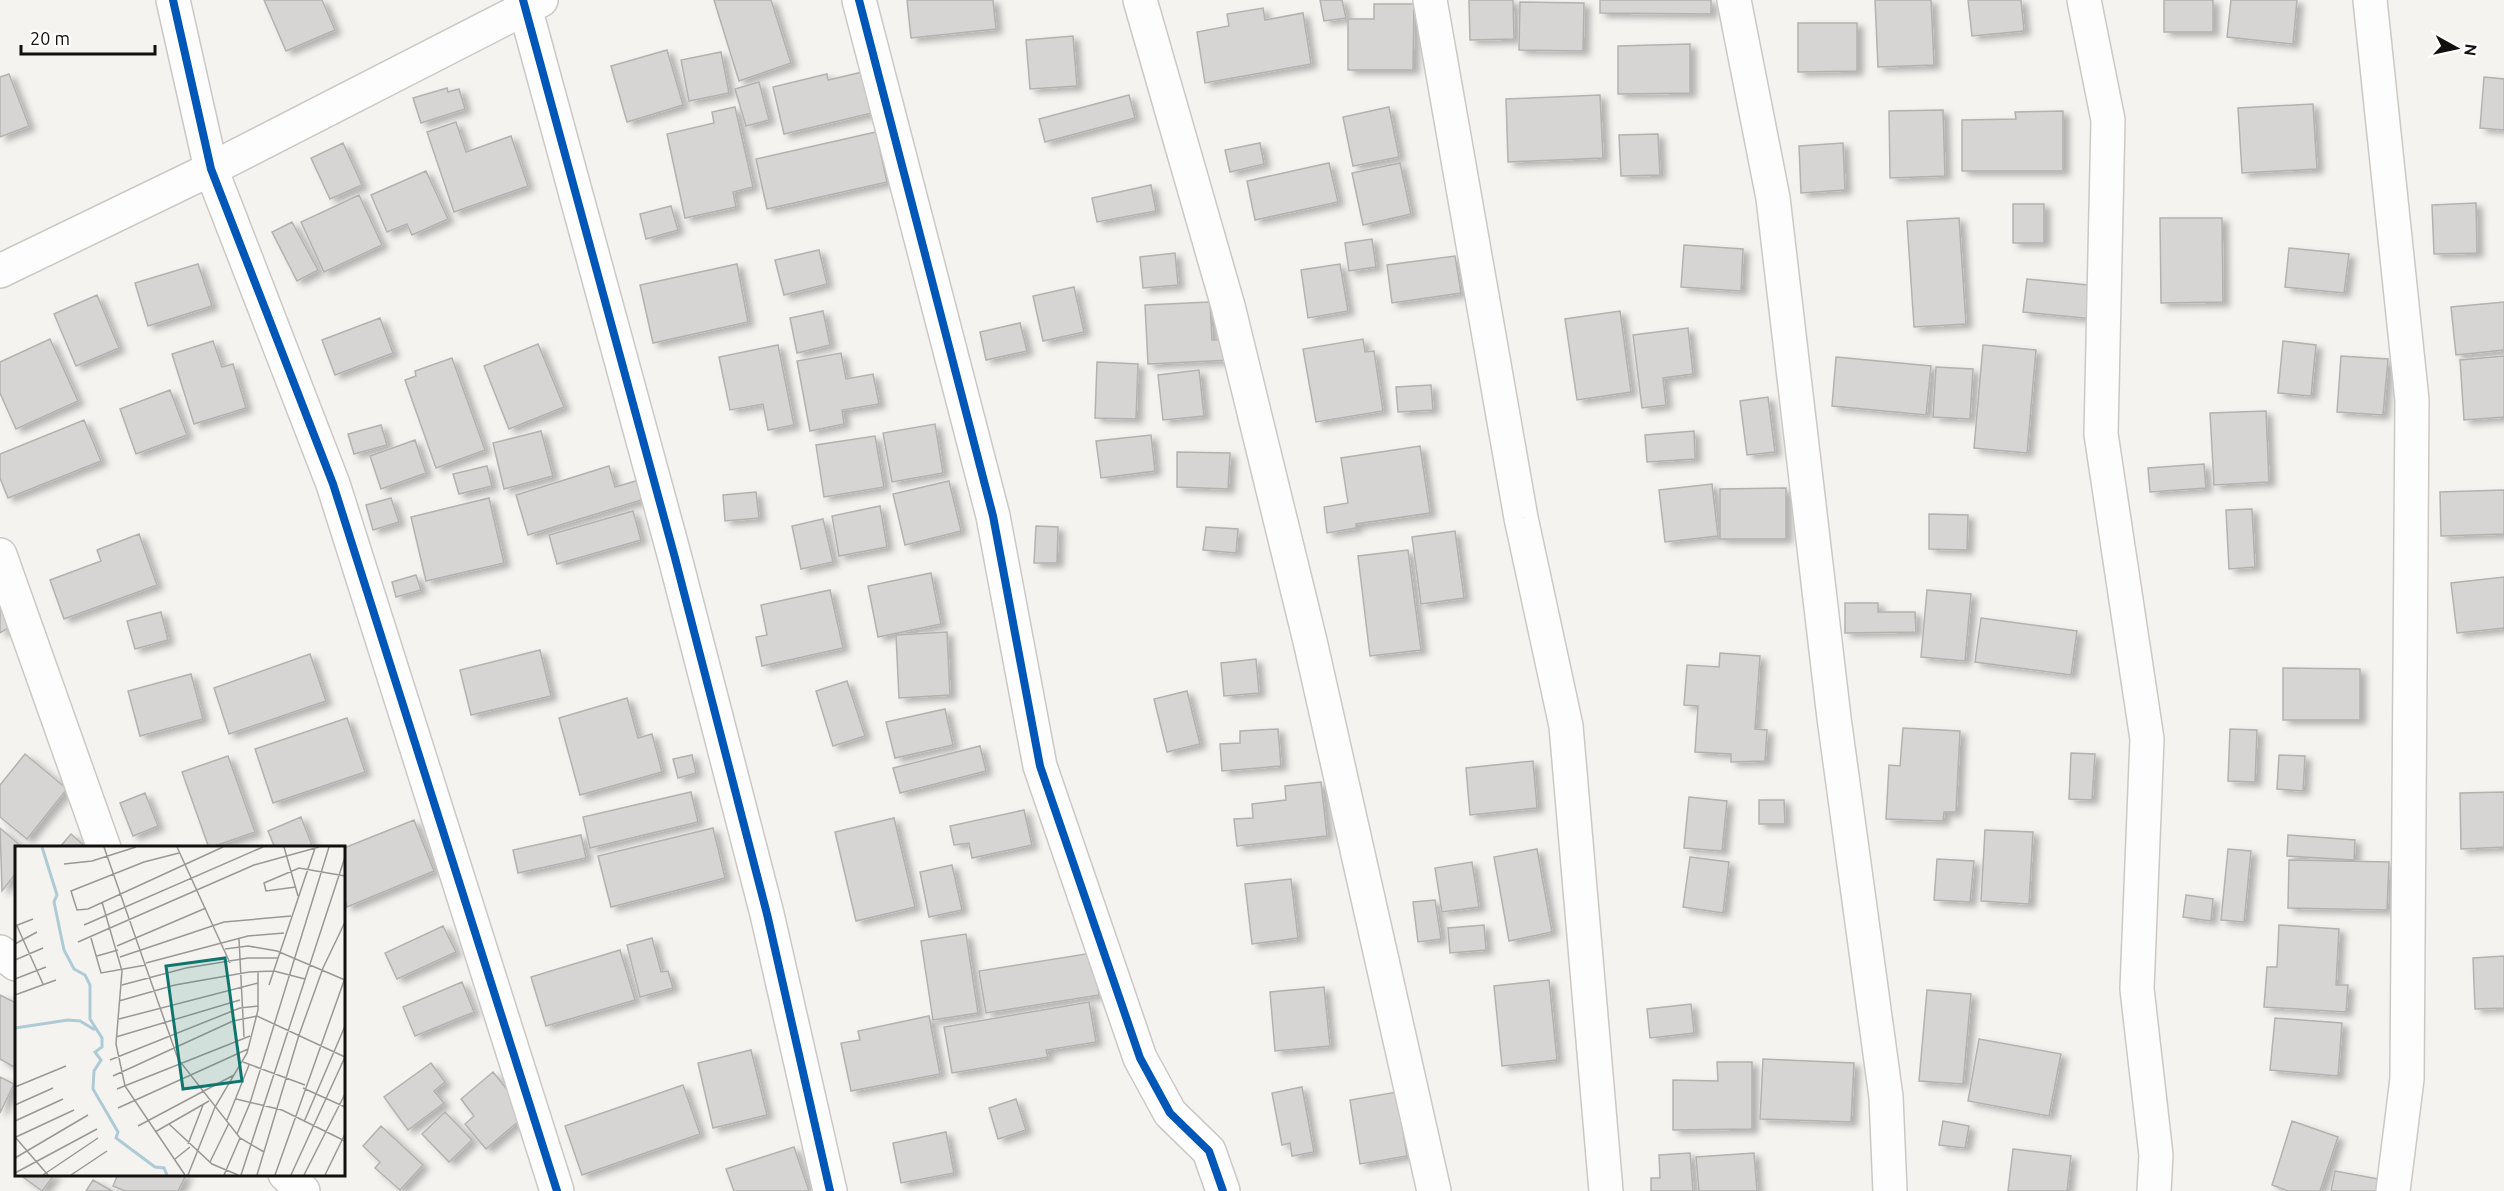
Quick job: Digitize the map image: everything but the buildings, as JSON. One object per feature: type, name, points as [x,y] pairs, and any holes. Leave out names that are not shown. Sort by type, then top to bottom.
[{"type":"street","points":[[173,0],[211,169],[333,484],[557,1191]]},
{"type":"street","points":[[859,0],[993,516],[1040,766],[1140,1058],[1170,1113],[1209,1151],[1223,1191]]},
{"type":"street","points":[[1140,0],[1239,352],[1310,641],[1434,1191]]},
{"type":"street","points":[[1430,0],[1519,507],[1566,726],[1606,1191]]},
{"type":"street","points":[[1734,0],[1773,198],[1834,718],[1886,1097],[1890,1191]]},
{"type":"street","points":[[2084,0],[2108,120],[2101,434],[2147,739],[2138,989],[2156,1155],[2154,1191]]},
{"type":"street","points":[[2370,0],[2412,400],[2407,1079],[2393,1191]]},
{"type":"street","points":[[0,271],[211,169],[530,2],[764,902],[830,1191]]},
{"type":"street","points":[[0,555],[103,846]]},
{"type":"street","points":[[0,952],[15,963]]},
{"type":"street","points":[[287,1176],[303,1191]]},
{"type":"cycle path","points":[[173,0],[211,169],[333,484],[557,1191]]},
{"type":"cycle path","points":[[523,0],[675,558],[767,914],[830,1191]]},
{"type":"cycle path","points":[[859,0],[993,516],[1040,766],[1140,1058],[1170,1113],[1209,1151],[1223,1191]]}]
